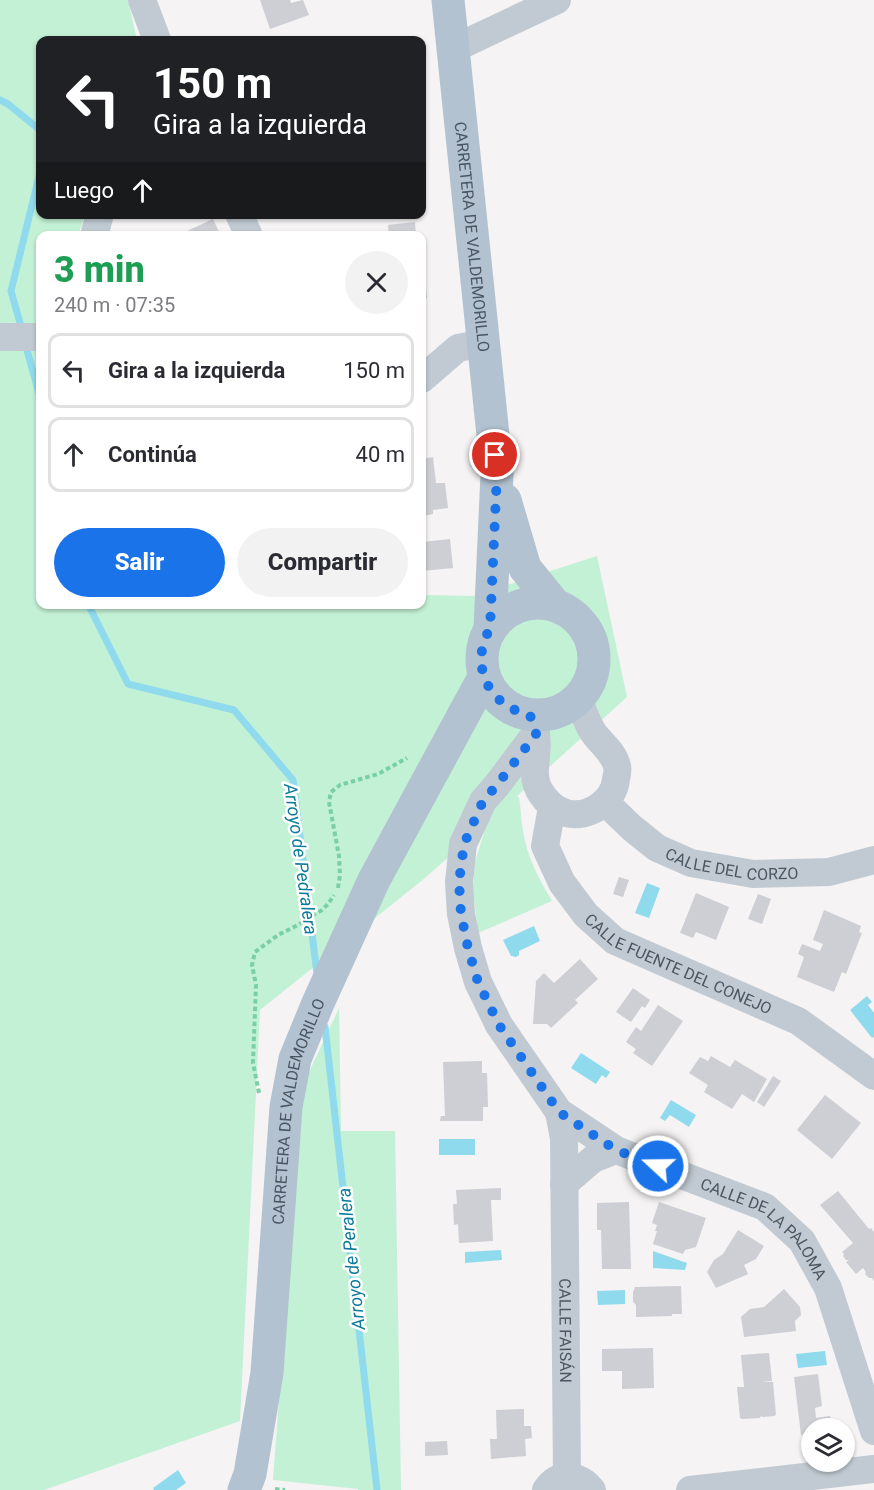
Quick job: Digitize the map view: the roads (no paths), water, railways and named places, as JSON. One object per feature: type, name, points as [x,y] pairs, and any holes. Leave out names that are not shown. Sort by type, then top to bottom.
[{"type":"main road","name":"CARRETERA DE VALDEMORILLO","points":[[448,0],[497,474],[490,628]]},
{"type":"main road","name":"CARRETERA DE VALDEMORILLO","points":[[497,474],[525,568],[555,605]]},
{"type":"main road","points":[[537,602],[555,605],[570,612],[582,623],[591,637],[594,670],[588,686],[578,699],[564,709],[548,715],[525,719],[494,695],[484,677],[481,660],[483,643],[490,628],[503,615],[519,605],[537,602]]},
{"type":"main road","name":"CARRETERA DE VALDEMORILLO","points":[[260,1489],[250,1474],[267,1373],[286,1107],[295,1059],[374,880],[424,759],[484,677]]},
{"type":"main road","name":"CARRETERA DE VALDEMORILLO","points":[[424,759],[477,725],[525,719]]},
{"type":"street","points":[[142,0],[156,36]]},
{"type":"street","points":[[453,49],[557,0]]},
{"type":"street","points":[[5,337],[36,337]]},
{"type":"street","points":[[426,376],[458,348],[483,342]]},
{"type":"street","points":[[497,785],[520,779],[566,813],[582,814],[606,803],[616,787],[617,767],[609,749],[593,732],[578,699]]},
{"type":"street","name":"CALLE DE LA PALOMA","points":[[525,719],[497,785],[483,801],[464,844],[459,882],[463,926],[468,948],[478,982],[499,1025],[559,1112],[616,1150],[765,1207],[802,1241],[828,1288],[874,1431]]},
{"type":"street","name":"CALLE FUENTE DEL CONEJO","points":[[525,719],[538,741],[534,766],[545,797],[545,846],[562,883],[586,915],[615,941],[798,1022],[874,1076]]},
{"type":"street","name":"CALLE DEL CORZO","points":[[606,803],[657,848],[691,863],[753,874],[829,872],[874,860]]},
{"type":"street","name":"CALLE FAISÁN","points":[[556,1483],[564,1184],[564,1138],[559,1112]]},
{"type":"street","points":[[564,1184],[593,1158],[616,1150]]},
{"type":"street","points":[[690,1490],[795,1484],[874,1469]]},
{"type":"street","points":[[556,1483],[577,1478],[592,1490]]},
{"type":"water","points":[[647,883],[660,888],[649,918],[635,913]]},
{"type":"water","points":[[534,926],[540,941],[519,951],[516,957],[511,956],[503,940]]},
{"type":"water","points":[[867,996],[872,1002],[868,1005],[874,1013],[874,1037],[872,1038],[850,1010]]},
{"type":"water","points":[[581,1053],[610,1072],[606,1078],[602,1075],[596,1084],[571,1068]]},
{"type":"water","points":[[671,1100],[696,1115],[689,1127],[670,1115],[665,1121],[660,1118]]},
{"type":"water","points":[[439,1139],[475,1139],[475,1155],[439,1155]]},
{"type":"water","points":[[501,1250],[502,1260],[465,1263],[465,1252]]},
{"type":"water","points":[[653,1251],[687,1263],[685,1270],[653,1268]]},
{"type":"water","points":[[625,1290],[625,1304],[598,1305],[597,1291]]},
{"type":"water","points":[[825,1351],[827,1365],[798,1368],[796,1354]]},
{"type":"water","points":[[178,1470],[186,1483],[176,1490],[154,1490],[153,1488]]},
{"type":"waterway","name":"Arroyo de Pedralera","points":[[0,100],[36,127]]},
{"type":"waterway","name":"Arroyo de Pedralera","points":[[22,330],[11,291],[36,188]]},
{"type":"waterway","name":"Arroyo de Pedralera","points":[[25,343],[36,383]]},
{"type":"waterway","name":"Arroyo de Pedralera","points":[[90,609],[128,684],[234,710],[293,780],[317,974]]},
{"type":"waterway","name":"Arroyo de Peralera","points":[[325,1027],[377,1490]]}]
